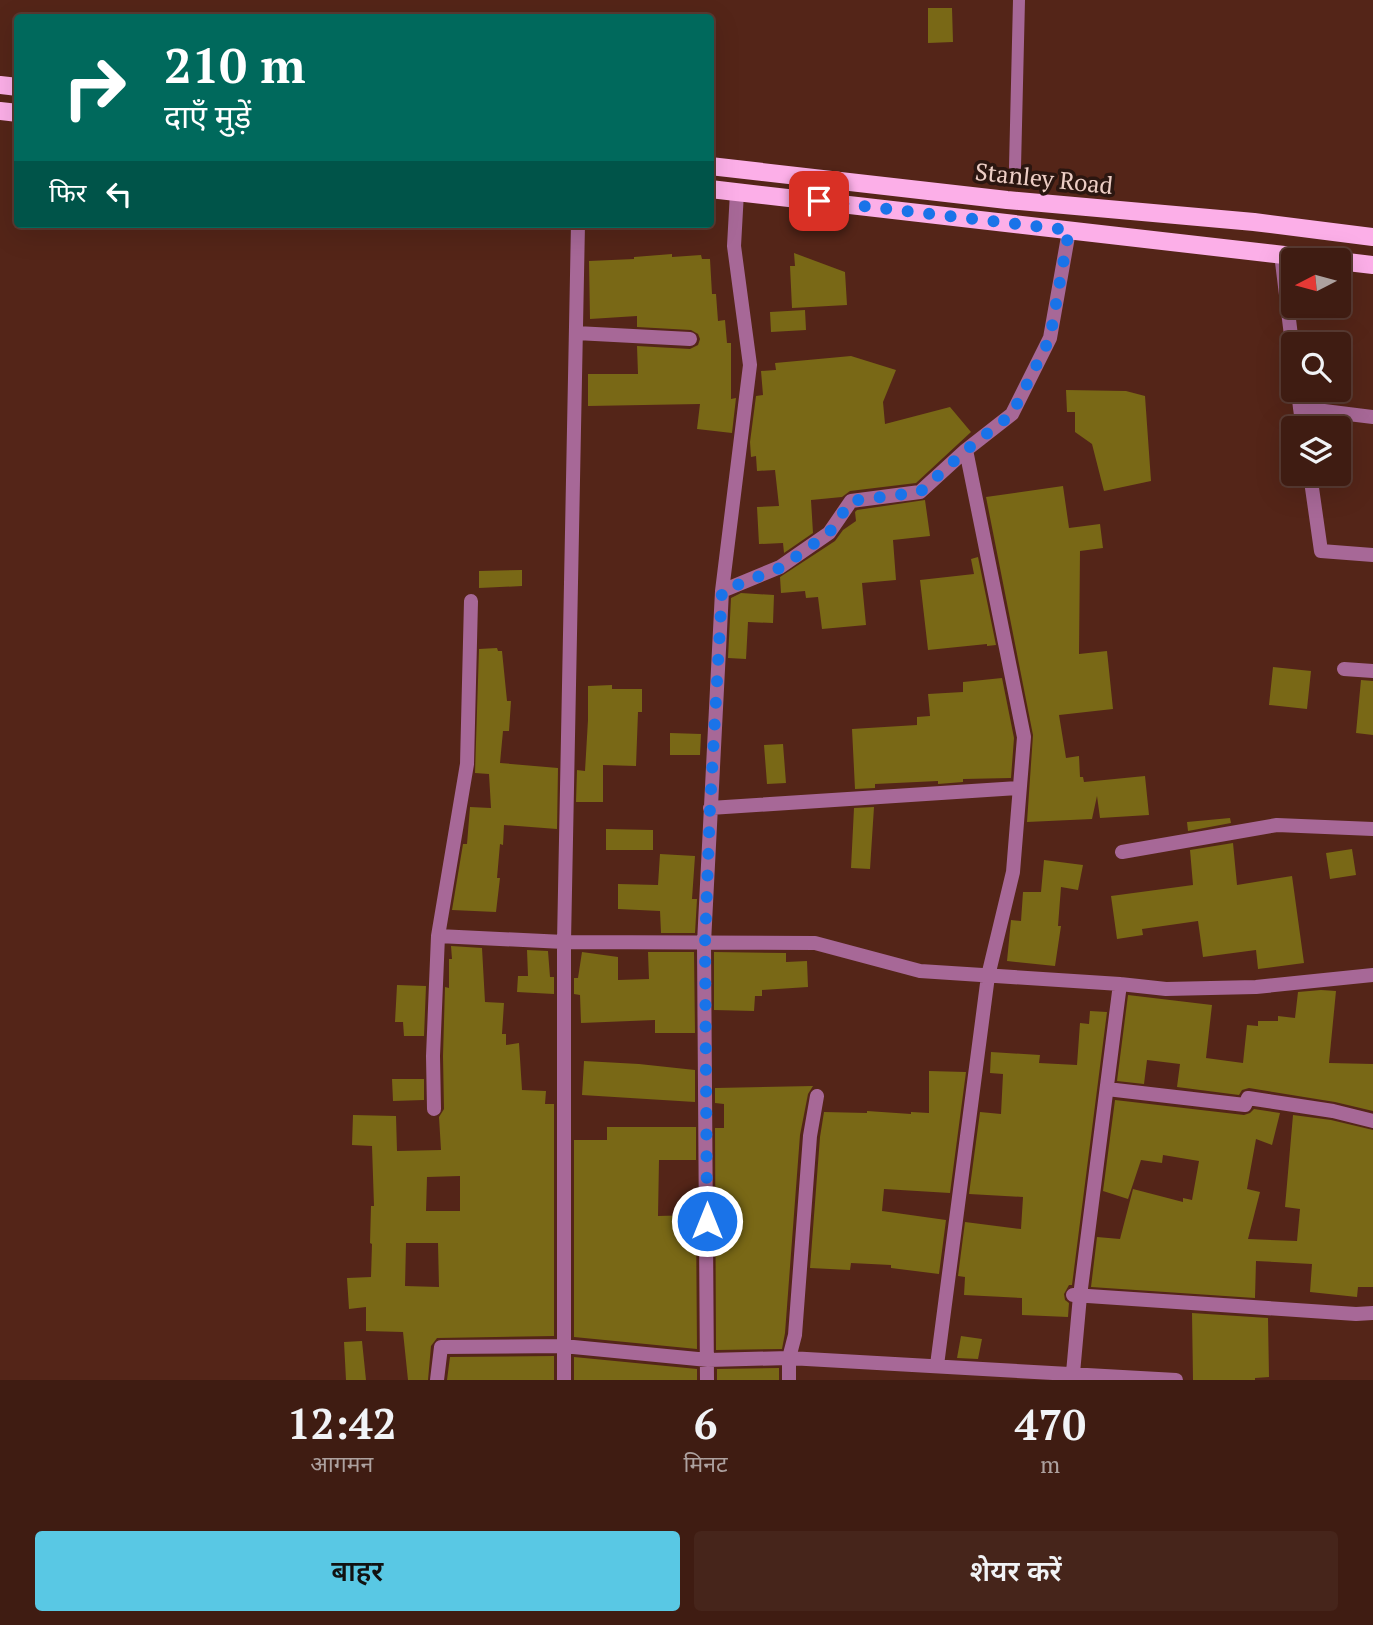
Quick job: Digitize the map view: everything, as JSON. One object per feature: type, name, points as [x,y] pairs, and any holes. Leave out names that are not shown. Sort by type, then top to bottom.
[{"type":"main road","name":"Stanley Road","points":[[714,166],[1007,200],[1254,222],[1373,237]]},
{"type":"main road","name":"Stanley Road","points":[[714,189],[1281,254]]},
{"type":"main road","name":"Stanley Road","points":[[1351,263],[1373,265]]},
{"type":"street","points":[[707,1380],[705,943],[710,808],[722,591],[750,365],[734,246],[737,192]]},
{"type":"street","points":[[564,1380],[564,942],[578,228]]},
{"type":"street","points":[[722,591],[780,568],[829,533],[851,501],[920,492],[966,450],[1012,414],[1050,338],[1069,230]]},
{"type":"street","points":[[576,333],[690,339]]},
{"type":"street","points":[[1299,402],[1301,416]]},
{"type":"street","points":[[1300,408],[1373,417]]},
{"type":"street","points":[[937,1366],[988,975],[1013,872],[1024,737],[966,450]]},
{"type":"street","points":[[1312,486],[1321,551],[1373,555]]},
{"type":"street","points":[[434,1108],[433,1056],[438,936],[467,764],[471,601]]},
{"type":"street","points":[[1344,669],[1373,671]]},
{"type":"street","points":[[710,808],[1019,788]]},
{"type":"street","points":[[1122,852],[1277,825],[1373,829]]},
{"type":"street","points":[[438,936],[564,942],[815,943],[920,971],[1166,989],[1256,987],[1373,975]]},
{"type":"street","points":[[1073,1373],[1076,1296],[1120,984]]},
{"type":"street","points":[[1107,1089],[1245,1105],[1248,1098],[1333,1111],[1373,1121]]},
{"type":"street","points":[[789,1380],[789,1358],[795,1335],[810,1136],[817,1096]]},
{"type":"street","points":[[1076,1296],[1373,1313]]},
{"type":"street","points":[[437,1380],[441,1347],[563,1346],[708,1360],[789,1358],[1176,1380]]},
{"type":"lane","points":[[1016,167],[1019,0]]},
{"type":"building","points":[[928,8],[952,8],[953,42],[928,43]]},
{"type":"building","points":[[794,253],[845,272],[847,305],[792,308],[790,266],[795,266]]},
{"type":"building","points":[[672,254],[672,257],[701,255],[702,259],[710,259],[712,294],[716,294],[718,321],[725,320],[727,343],[731,343],[731,399],[736,398],[732,433],[697,429],[700,404],[588,406],[588,374],[638,374],[637,346],[690,349],[698,345],[700,339],[698,334],[691,330],[637,327],[637,316],[590,319],[589,261]]},
{"type":"building","points":[[805,310],[806,330],[771,332],[770,312]]},
{"type":"building","points":[[851,356],[896,370],[883,402],[885,424],[950,407],[971,432],[916,483],[850,491],[842,497],[811,500],[813,533],[784,553],[783,543],[759,544],[757,507],[779,506],[775,470],[757,471],[756,456],[751,457],[750,442],[756,396],[763,395],[761,371],[776,370],[775,363]]},
{"type":"building","points":[[1066,390],[1126,391],[1145,396],[1151,481],[1104,491],[1092,444],[1075,432],[1075,412],[1067,412]]},
{"type":"building","points":[[1063,486],[1069,528],[1100,524],[1103,548],[1080,551],[1079,654],[1107,651],[1113,709],[1059,715],[1066,758],[1079,756],[1080,777],[1083,777],[1084,782],[1145,776],[1149,815],[1100,818],[1097,796],[1092,819],[1027,822],[1033,735],[986,497]]},
{"type":"building","points":[[925,500],[930,536],[893,540],[896,580],[862,583],[866,625],[822,629],[818,597],[806,598],[805,591],[781,593],[780,577],[835,541],[843,530],[856,521],[857,510]]},
{"type":"building","points":[[978,557],[996,645],[928,650],[920,580],[974,574],[971,559]]},
{"type":"building","points":[[522,570],[522,586],[479,588],[479,571]]},
{"type":"building","points":[[741,593],[774,595],[773,623],[748,622],[746,659],[728,658],[731,598]]},
{"type":"building","points":[[497,648],[502,651],[507,701],[511,701],[509,731],[503,731],[500,763],[558,768],[557,829],[504,825],[503,845],[500,844],[496,912],[452,910],[463,844],[467,844],[470,807],[491,808],[489,774],[475,773],[479,649]]},
{"type":"building","points":[[1273,667],[1311,671],[1307,709],[1269,705]]},
{"type":"building","points":[[1002,678],[1014,738],[1011,778],[963,779],[963,782],[938,784],[938,781],[875,784],[875,788],[855,789],[852,729],[917,725],[917,717],[930,716],[928,694],[963,692],[963,682]]},
{"type":"building","points":[[1361,680],[1373,681],[1373,735],[1356,733]]},
{"type":"building","points":[[612,685],[612,689],[642,689],[642,712],[638,712],[636,766],[603,765],[603,802],[576,802],[577,770],[585,771],[588,686]]},
{"type":"building","points":[[670,733],[701,734],[700,755],[670,755]]},
{"type":"building","points":[[783,744],[786,783],[767,784],[764,745]]},
{"type":"building","points":[[874,807],[870,869],[851,868],[854,808]]},
{"type":"building","points":[[1230,818],[1231,823],[1188,831],[1187,822]]},
{"type":"building","points":[[606,829],[653,830],[653,850],[606,850]]},
{"type":"building","points":[[1233,843],[1237,885],[1292,876],[1304,963],[1258,969],[1256,950],[1203,957],[1198,921],[1142,929],[1143,935],[1117,939],[1111,896],[1193,885],[1190,850]]},
{"type":"building","points":[[1352,849],[1356,875],[1330,879],[1326,853]]},
{"type":"building","points":[[660,854],[695,856],[692,899],[697,899],[695,933],[661,933],[660,911],[618,909],[618,884],[658,885]]},
{"type":"building","points":[[1044,860],[1083,865],[1078,890],[1061,887],[1058,926],[1061,926],[1055,966],[1007,961],[1011,920],[1021,921],[1023,892],[1041,892]]},
{"type":"building","points":[[451,946],[482,948],[485,1002],[504,1003],[502,1034],[506,1034],[506,1045],[519,1043],[522,1090],[546,1091],[545,1104],[554,1104],[554,1336],[437,1338],[431,1346],[428,1380],[408,1380],[403,1332],[366,1331],[366,1307],[349,1309],[347,1278],[371,1277],[371,1206],[374,1206],[372,1146],[352,1145],[353,1115],[396,1116],[397,1151],[441,1150],[439,1117],[444,1109],[445,987],[449,988],[449,959],[452,959]],"holes":[[[460,1176],[460,1211],[426,1211],[427,1177]],[[406,1243],[438,1243],[439,1287],[405,1286]]]},
{"type":"building","points":[[527,950],[548,951],[550,977],[554,977],[554,994],[517,992],[518,976],[528,976]]},
{"type":"building","points":[[582,952],[618,957],[618,980],[649,979],[648,952],[694,952],[695,1033],[655,1033],[655,1020],[581,1023],[580,995],[574,994],[574,978],[578,978]]},
{"type":"building","points":[[714,952],[786,953],[786,962],[807,961],[808,987],[762,990],[762,996],[755,996],[754,1011],[714,1010]]},
{"type":"building","points":[[397,985],[426,986],[424,1036],[404,1036],[403,1022],[395,1022]]},
{"type":"building","points":[[1336,991],[1329,1063],[1373,1064],[1373,1111],[1249,1088],[1242,1090],[1239,1095],[1177,1087],[1180,1064],[1147,1060],[1144,1084],[1117,1081],[1128,995],[1212,1005],[1206,1058],[1243,1063],[1247,1025],[1258,1026],[1258,1021],[1278,1021],[1278,1016],[1295,1018],[1298,992]]},
{"type":"building","points":[[1090,1011],[1107,1012],[1072,1285],[1069,1285],[1064,1294],[1069,1303],[1068,1317],[1022,1315],[1022,1298],[964,1295],[965,1277],[958,1276],[965,1222],[1021,1229],[1023,1197],[969,1194],[980,1112],[1001,1114],[1003,1074],[990,1073],[991,1052],[1040,1055],[1039,1063],[1077,1065],[1080,1023],[1089,1024]]},
{"type":"building","points":[[584,1061],[695,1070],[695,1102],[582,1095]]},
{"type":"building","points":[[929,1071],[966,1072],[950,1193],[884,1189],[882,1211],[946,1220],[939,1274],[891,1268],[891,1265],[851,1263],[850,1270],[810,1268],[824,1112],[929,1113]]},
{"type":"building","points":[[392,1079],[424,1079],[424,1100],[393,1101]]},
{"type":"building","points":[[813,1086],[808,1094],[800,1135],[782,1349],[716,1350],[715,1128],[724,1128],[724,1104],[715,1103],[715,1088]]},
{"type":"building","points":[[1115,1100],[1244,1115],[1254,1109],[1280,1113],[1272,1145],[1256,1139],[1247,1189],[1260,1192],[1248,1239],[1297,1241],[1300,1209],[1285,1207],[1293,1115],[1373,1130],[1373,1287],[1358,1287],[1357,1297],[1310,1292],[1312,1264],[1256,1261],[1255,1298],[1091,1287],[1097,1237],[1120,1239],[1133,1189],[1183,1202],[1183,1198],[1192,1200],[1199,1161],[1163,1155],[1162,1163],[1141,1160],[1128,1199],[1103,1191]]},
{"type":"building","points":[[607,1127],[696,1127],[696,1160],[659,1160],[658,1216],[696,1215],[697,1349],[574,1337],[574,1140],[607,1140]]},
{"type":"building","points":[[1192,1313],[1268,1318],[1269,1377],[1255,1380],[1193,1380]]},
{"type":"building","points":[[961,1336],[982,1339],[978,1359],[957,1358]]},
{"type":"building","points":[[362,1341],[366,1380],[346,1380],[344,1342]]},
{"type":"building","points":[[554,1356],[554,1380],[447,1380],[450,1357]]},
{"type":"building","points":[[574,1357],[697,1369],[697,1380],[574,1380]]},
{"type":"building","points":[[779,1368],[779,1380],[717,1380],[717,1369]]},
{"type":"route","points":[[707,1221],[705,943],[722,591],[780,568],[829,533],[851,501],[920,492],[966,450],[1012,414],[1050,338],[1069,230],[819,201]]}]
